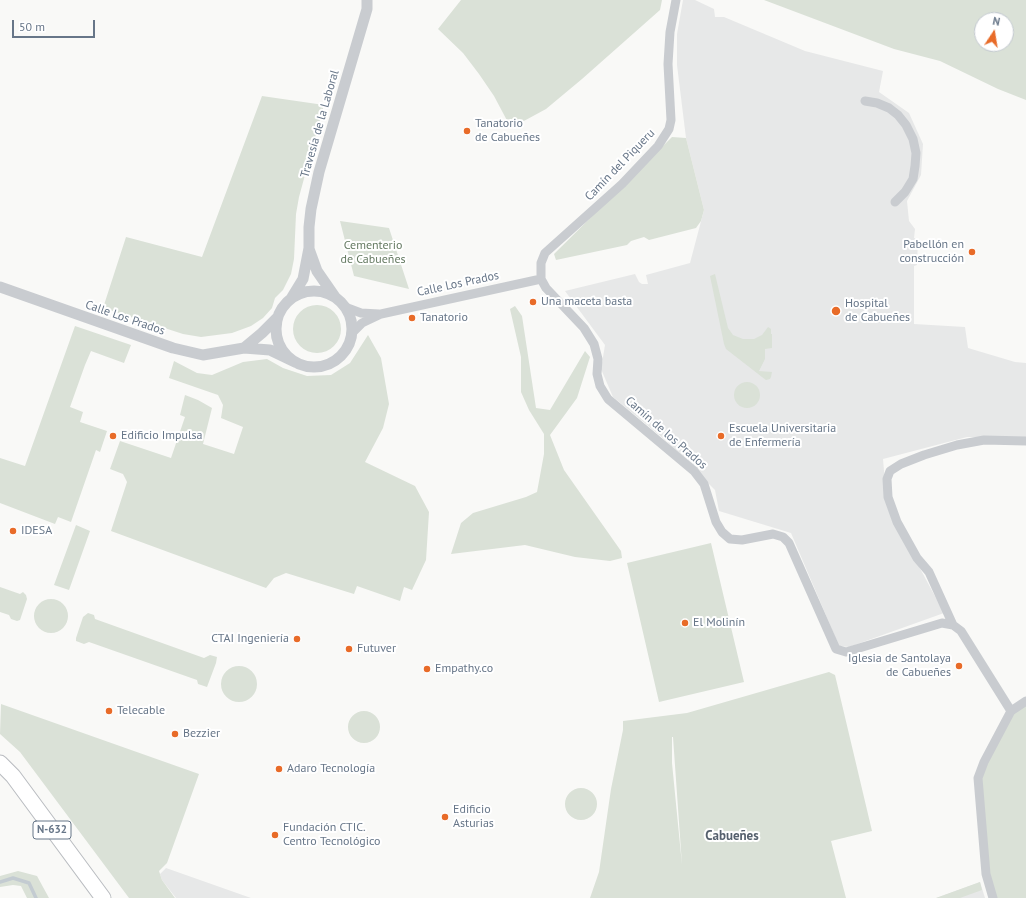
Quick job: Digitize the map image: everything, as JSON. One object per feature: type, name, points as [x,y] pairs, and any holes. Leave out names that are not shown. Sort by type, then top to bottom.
[{"type":"highway","name":"N-632","points":[[0,763],[13,776],[103,898]]},
{"type":"street","name":"Travesía de la Laboral","points":[[292,297],[303,279],[309,248],[311,209],[319,172],[367,5],[374,0]]},
{"type":"street","name":"Camín del Piqueru","points":[[541,279],[541,263],[545,253],[622,184],[658,146],[669,129],[671,120],[668,64],[670,32],[676,0]]},
{"type":"street","points":[[864,101],[877,103],[890,108],[906,125],[913,139],[916,153],[912,179],[905,192],[895,202]]},
{"type":"street","name":"Travesía de la Laboral","points":[[309,248],[317,271],[336,298]]},
{"type":"street","name":"Calle Los Prados","points":[[351,334],[362,323],[381,314],[541,279]]},
{"type":"street","name":"Camín de los Prados","points":[[541,279],[546,288],[584,328],[594,344],[598,359],[597,374],[600,386],[608,399],[694,471],[704,484],[716,522],[722,532],[730,539],[742,540],[773,534],[783,537],[789,543],[836,650],[846,652],[942,623],[953,625]]},
{"type":"street","name":"Calle Los Prados","points":[[0,287],[173,348],[203,355],[244,348],[270,350],[295,362]]},
{"type":"street","points":[[309,291],[323,292],[336,298],[345,307],[352,320],[351,334],[342,355],[331,362],[314,366],[308,366],[295,362],[282,349],[278,341],[276,332],[277,318],[282,307],[292,297],[309,291]]},
{"type":"street","name":"Calle Los Prados","points":[[345,307],[361,313],[381,314]]},
{"type":"street","points":[[244,348],[277,318]]},
{"type":"street","points":[[1012,710],[961,631],[953,625],[929,572],[917,558],[897,522],[888,497],[887,479],[890,471],[901,464],[957,445],[984,440],[1026,441]]},
{"type":"street","points":[[993,898],[986,874],[978,778],[984,762],[1012,710],[1026,701]]},
{"type":"shaded area","points":[[683,0],[695,0],[714,9],[715,17],[724,17],[805,51],[883,71],[879,92],[909,113],[923,144],[921,175],[907,201],[909,221],[915,229],[914,238],[918,238],[917,265],[914,266],[914,324],[965,327],[968,348],[1015,362],[1026,363],[1026,437],[967,437],[883,459],[887,507],[944,613],[849,647],[839,646],[791,533],[719,511],[715,490],[664,439],[613,397],[601,369],[605,345],[565,291],[635,274],[639,282],[642,284],[648,284],[646,275],[690,263],[704,210],[686,138],[677,65],[677,34]]},
{"type":"shaded area","points":[[166,868],[251,898],[176,898],[162,880],[160,874]]},
{"type":"shaded area","points":[[980,882],[985,898],[936,898]]},
{"type":"green space","points":[[461,0],[662,0],[660,10],[582,79],[546,109],[511,128],[494,96],[479,74],[463,53],[438,29]]},
{"type":"green space","points":[[764,0],[1026,0],[1026,100],[998,89],[940,61],[894,49]]},
{"type":"green space","points":[[262,96],[324,105],[299,197],[296,214],[294,259],[291,274],[283,290],[275,298],[272,308],[263,318],[251,326],[232,333],[201,337],[183,334],[103,308],[126,237],[202,257]]},
{"type":"green space","points":[[672,137],[686,138],[704,210],[701,221],[696,228],[649,240],[644,237],[631,241],[627,245],[556,260],[554,254]]},
{"type":"green space","name":"Cementerio de Cabueñes","points":[[340,221],[389,228],[409,289],[354,276]]},
{"type":"green space","points":[[715,274],[728,328],[733,335],[743,339],[754,339],[762,335],[768,327],[771,329],[772,348],[765,349],[765,359],[759,371],[772,372],[770,379],[766,380],[726,349],[710,276]]},
{"type":"green space","points":[[312,305],[322,305],[334,312],[341,324],[341,334],[334,346],[322,353],[312,353],[304,349],[297,342],[293,334],[293,324],[297,316],[304,309]]},
{"type":"green space","points":[[515,306],[522,316],[536,408],[550,410],[585,351],[590,357],[577,398],[550,435],[564,470],[621,551],[622,558],[610,561],[575,557],[525,545],[451,554],[461,523],[473,513],[526,497],[537,492],[544,454],[544,434],[529,410],[521,392],[521,357],[510,309]]},
{"type":"green space","points":[[75,326],[131,345],[124,363],[91,351],[85,365],[70,407],[83,412],[80,422],[107,431],[100,452],[96,450],[71,522],[58,517],[55,524],[0,503],[0,458],[25,466]]},
{"type":"green space","points":[[368,335],[381,358],[389,404],[383,428],[365,462],[415,486],[429,512],[426,560],[412,590],[404,587],[400,601],[357,586],[354,594],[286,573],[274,578],[266,588],[111,531],[127,482],[123,474],[110,469],[120,441],[171,458],[185,417],[180,415],[185,395],[212,408],[203,444],[234,454],[243,427],[221,418],[223,405],[218,395],[169,378],[174,361],[197,373],[212,375],[243,362],[267,359],[283,368],[307,376],[331,375],[350,363]]},
{"type":"green space","points":[[747,382],[756,386],[760,395],[756,404],[747,408],[738,404],[734,395],[738,386]]},
{"type":"green space","points":[[76,525],[90,531],[69,590],[54,585]]},
{"type":"green space","name":"El Molinín","points":[[711,543],[744,682],[659,702],[627,563]]},
{"type":"green space","points":[[0,587],[20,594],[23,592],[26,595],[27,599],[20,620],[17,621],[11,619],[9,615],[0,612]]},
{"type":"green space","points":[[51,599],[63,604],[68,616],[63,628],[51,633],[39,628],[34,616],[39,604]]},
{"type":"green space","points":[[88,613],[94,615],[95,619],[204,658],[210,655],[217,657],[207,687],[198,684],[197,680],[89,642],[84,644],[76,641],[83,617]]},
{"type":"green space","points":[[243,666],[252,671],[256,677],[256,691],[252,697],[243,702],[235,702],[226,697],[222,691],[221,680],[226,671],[232,667]]},
{"type":"green space","points":[[829,672],[835,675],[872,831],[831,841],[846,898],[590,898],[599,872],[611,789],[623,730],[623,721],[687,713]],"holes":[[[673,737],[682,865],[672,763]]]},
{"type":"green space","points":[[1026,701],[1026,898],[993,898],[979,795],[984,762],[1007,721]]},
{"type":"green space","points":[[1,704],[199,774],[167,863],[159,871],[162,880],[175,898],[129,898],[20,752],[0,734]]},
{"type":"green space","points":[[364,711],[375,716],[380,727],[375,738],[364,743],[353,738],[348,727],[353,716]]},
{"type":"green space","points":[[581,788],[587,789],[594,795],[597,804],[596,810],[590,817],[581,820],[575,819],[568,813],[565,804],[566,798],[572,791]]},
{"type":"green space","points":[[18,871],[37,876],[49,898],[27,898],[21,886],[13,885],[0,887],[0,876]]},
{"type":"green space","points":[[980,882],[982,890],[960,898],[936,898]]},
{"type":"waterway","points":[[0,882],[13,878],[29,883],[36,898]]},
{"type":"place","name":"Tanatorio de Cabueñes","points":[[467,131]]},
{"type":"place","name":"Pabellón en construcción","points":[[972,252]]},
{"type":"place","name":"Una maceta basta","points":[[533,302]]},
{"type":"place","name":"Hospital de Cabueñes","points":[[836,311]]},
{"type":"place","name":"Tanatorio","points":[[412,318]]},
{"type":"place","name":"Edificio Impulsa","points":[[113,436]]},
{"type":"place","name":"Escuela Universitaria de Enfermería","points":[[721,436]]},
{"type":"place","name":"IDESA","points":[[13,531]]},
{"type":"place","name":"El Molinín","points":[[685,623]]},
{"type":"place","name":"CTAI Ingeniería","points":[[297,639]]},
{"type":"place","name":"Futuver","points":[[349,649]]},
{"type":"place","name":"Iglesia de Santolaya de Cabueñes","points":[[959,666]]},
{"type":"place","name":"Empathy.co","points":[[427,669]]},
{"type":"place","name":"Telecable","points":[[109,711]]},
{"type":"place","name":"Bezzier","points":[[175,734]]},
{"type":"place","name":"Adaro Tecnología","points":[[279,769]]},
{"type":"place","name":"Edificio Asturias","points":[[445,817]]},
{"type":"place","name":"Fundación CTIC. Centro Tecnológico","points":[[275,835]]},
{"type":"district","name":"Cabueñes","points":[[732,836]]}]
